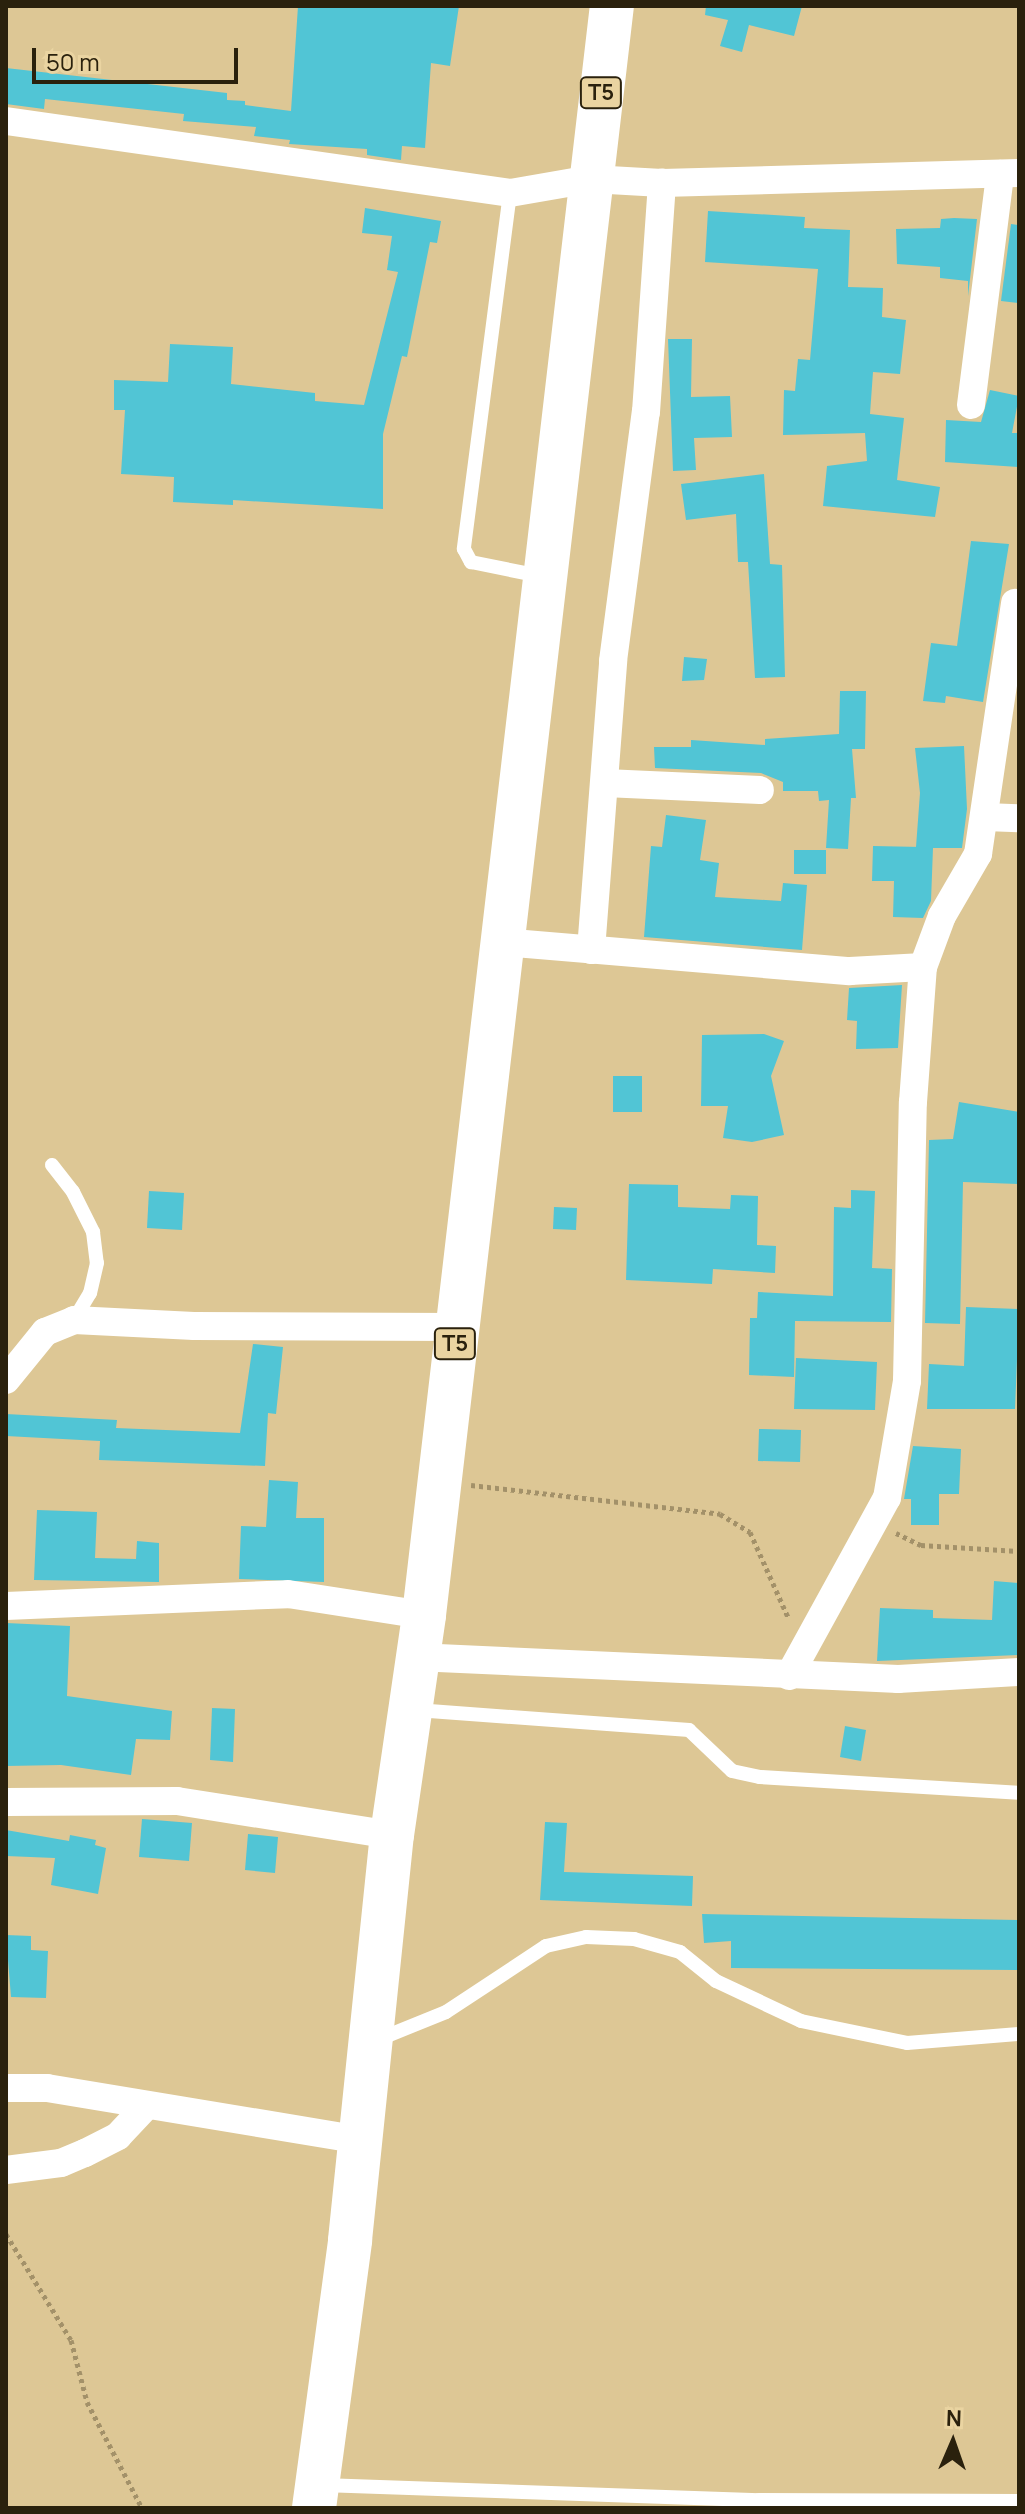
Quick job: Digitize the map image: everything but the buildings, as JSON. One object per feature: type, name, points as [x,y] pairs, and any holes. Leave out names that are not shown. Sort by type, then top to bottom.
[{"type":"highway","name":"T5","points":[[316,2496],[361,2140],[392,1835],[424,1615],[612,6]]},
{"type":"street","points":[[6,121],[510,193],[591,179],[662,183],[1010,174],[971,405]]},
{"type":"street","points":[[591,950],[613,661],[646,412],[662,183]]},
{"type":"street","points":[[789,1676],[887,1498],[907,1381],[913,1102],[923,967],[942,916],[978,854],[1015,603]]},
{"type":"street","points":[[605,783],[760,790]]},
{"type":"street","points":[[985,817],[1019,818]]},
{"type":"street","points":[[502,942],[850,971],[923,967]]},
{"type":"street","points":[[6,1380],[45,1332],[74,1320],[194,1326],[457,1327]]},
{"type":"street","points":[[6,1606],[288,1594],[424,1615]]},
{"type":"street","points":[[416,1657],[898,1679],[1019,1672]]},
{"type":"street","points":[[6,1802],[177,1801],[392,1835]]},
{"type":"street","points":[[6,2088],[47,2088],[361,2140]]},
{"type":"street","points":[[6,2170],[61,2163],[85,2153],[118,2136],[147,2105]]},
{"type":"lane","points":[[510,193],[464,549],[471,562],[544,577]]},
{"type":"lane","points":[[52,1165],[73,1192],[93,1232],[97,1263],[90,1293],[74,1320]]},
{"type":"lane","points":[[411,1710],[689,1730],[732,1771],[760,1777],[1019,1793]]},
{"type":"lane","points":[[372,2042],[446,2012],[546,1946],[586,1937],[634,1939],[680,1952],[716,1981],[801,2021],[907,2043],[1019,2034]]},
{"type":"lane","points":[[316,2496],[1019,2501]]},
{"type":"path","points":[[439,1482],[720,1514],[750,1532],[803,1651]]},
{"type":"path","points":[[875,1520],[921,1545],[1019,1551]]},
{"type":"path","points":[[6,2234],[35,2289],[71,2340],[87,2402],[142,2508]]}]
